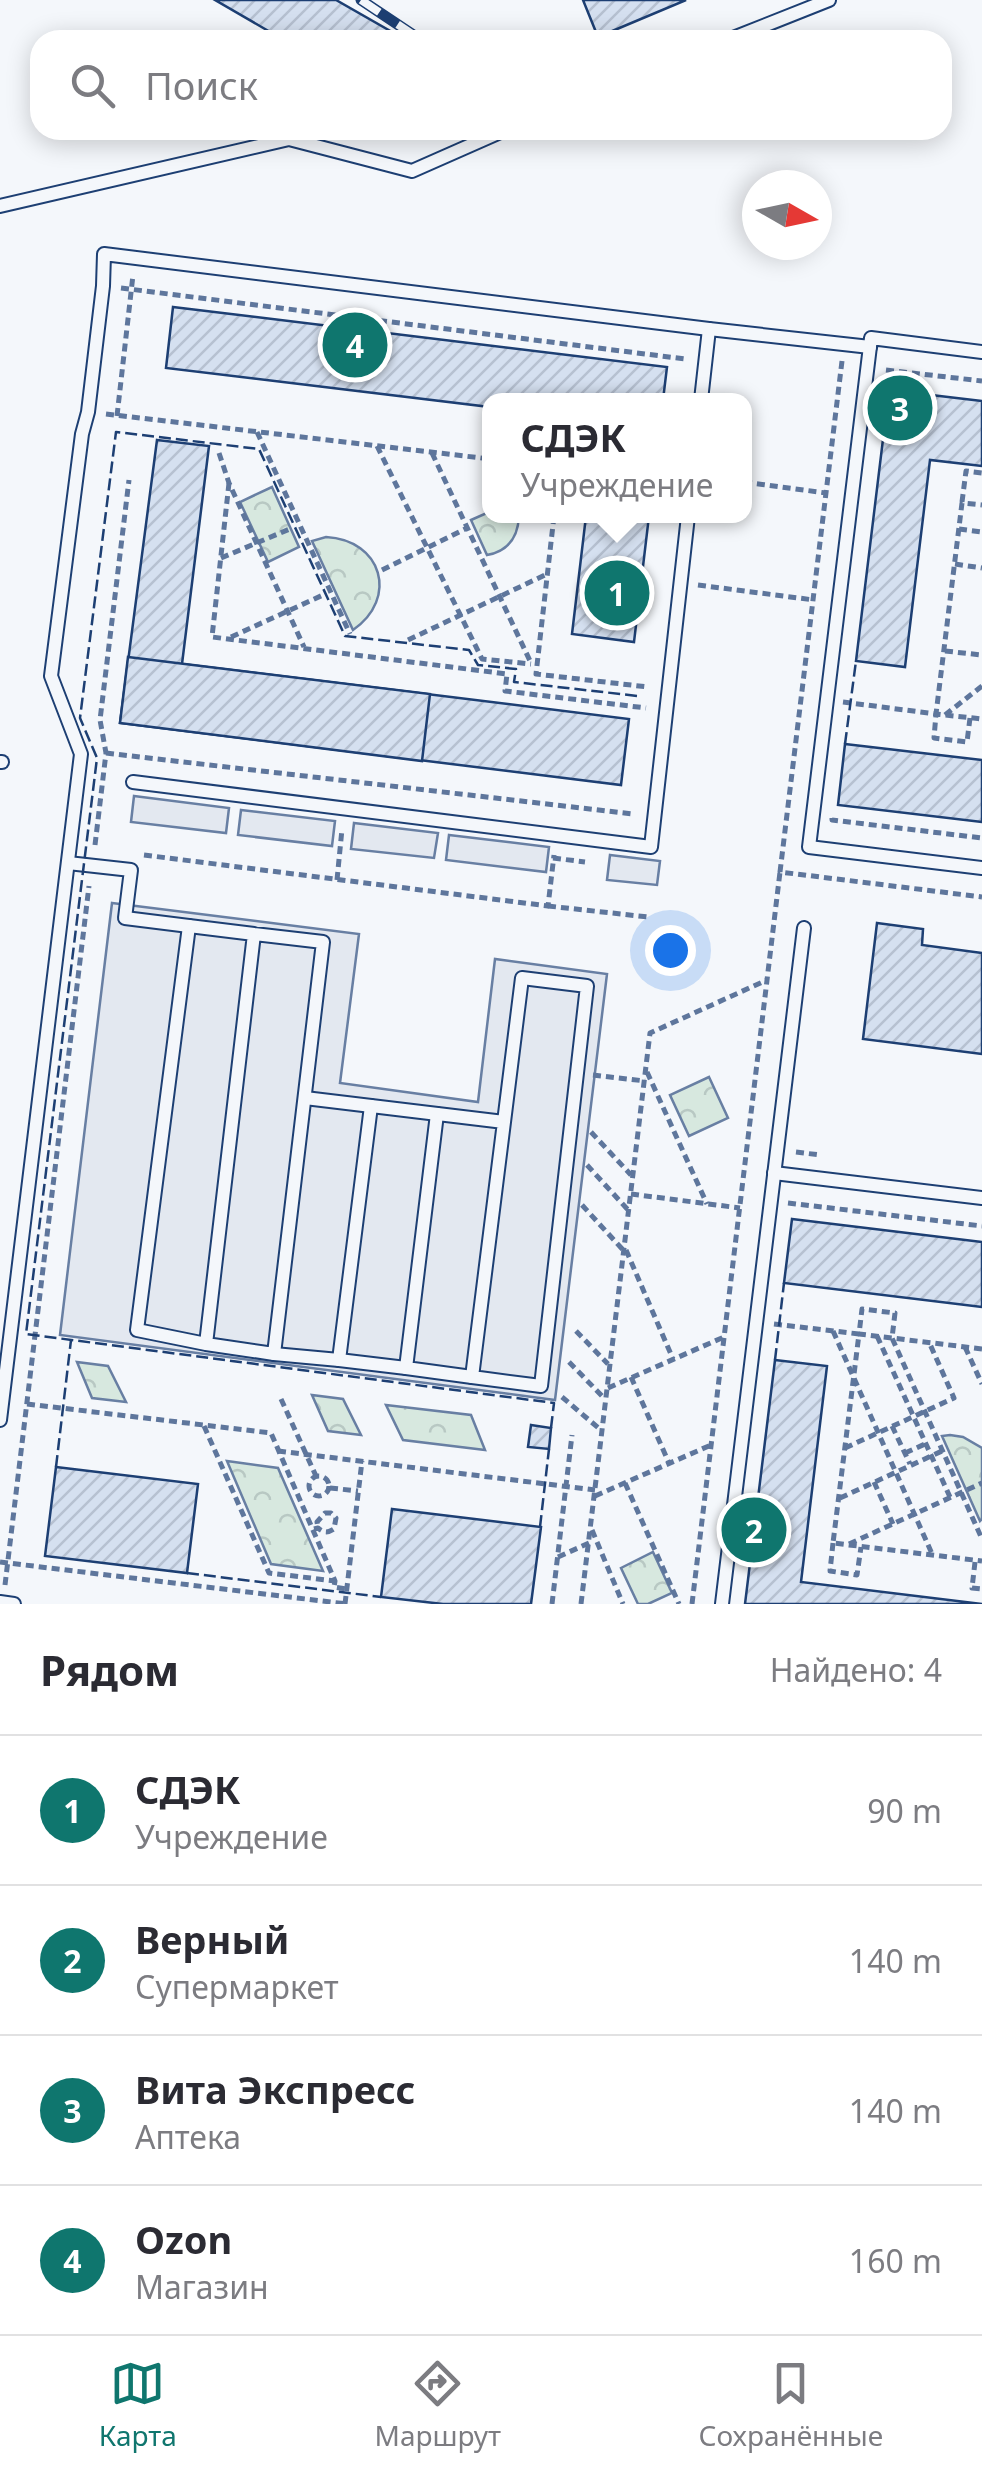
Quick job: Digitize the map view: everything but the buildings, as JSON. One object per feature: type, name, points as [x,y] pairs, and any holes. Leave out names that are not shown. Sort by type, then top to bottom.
[{"type":"lane","points":[[753,30],[829,0]]},
{"type":"lane","points":[[0,206],[285,140]]},
{"type":"lane","points":[[293,140],[412,171],[482,140]]},
{"type":"lane","points":[[0,1420],[81,754],[51,676],[88,412],[104,254],[870,347]]},
{"type":"lane","points":[[702,393],[710,329]]},
{"type":"lane","points":[[982,352],[871,338],[810,847],[982,868]]},
{"type":"lane","points":[[132,782],[652,847],[687,523]]},
{"type":"lane","points":[[68,863],[131,870],[125,918],[323,942],[274,1354]]},
{"type":"lane","points":[[189,926],[136,1330],[206,1344],[541,1386],[588,986],[522,978],[472,1377]]},
{"type":"lane","points":[[722,1604],[804,928]]},
{"type":"lane","points":[[206,1344],[254,934]]},
{"type":"lane","points":[[305,1098],[504,1122]]},
{"type":"lane","points":[[339,1360],[371,1106]]},
{"type":"lane","points":[[406,1368],[437,1114]]},
{"type":"lane","points":[[774,1173],[982,1198]]},
{"type":"lane","points":[[1,1602],[14,1604]]},
{"type":"path","points":[[117,416],[135,258]]},
{"type":"path","points":[[103,286],[689,360]]},
{"type":"path","points":[[886,370],[982,381]]},
{"type":"path","points":[[88,412],[482,459]]},
{"type":"path","points":[[256,432],[350,634]]},
{"type":"path","points":[[377,446],[482,659],[532,664]]},
{"type":"path","points":[[432,453],[536,674]]},
{"type":"path","points":[[219,454],[304,649]]},
{"type":"path","points":[[970,718],[967,742],[934,738],[966,472],[982,473]]},
{"type":"path","points":[[1,1602],[106,752],[100,720],[130,480]]},
{"type":"path","points":[[229,482],[212,638],[507,674],[506,691],[646,708],[649,688]]},
{"type":"path","points":[[752,483],[826,493]]},
{"type":"path","points":[[962,503],[982,505]]},
{"type":"path","points":[[536,674],[553,523]]},
{"type":"path","points":[[221,559],[292,528]]},
{"type":"path","points":[[382,570],[468,528]]},
{"type":"path","points":[[959,529],[982,532]]},
{"type":"path","points":[[954,564],[982,568]]},
{"type":"path","points":[[408,640],[547,574]]},
{"type":"path","points":[[680,582],[814,600]]},
{"type":"path","points":[[226,639],[324,595]]},
{"type":"path","points":[[944,651],[982,655]]},
{"type":"path","points":[[536,674],[669,690]]},
{"type":"path","points":[[945,715],[982,686]]},
{"type":"path","points":[[851,703],[982,719]]},
{"type":"path","points":[[106,752],[633,816],[635,798]]},
{"type":"path","points":[[834,800],[832,820],[982,838]]},
{"type":"path","points":[[548,906],[556,835]]},
{"type":"path","points":[[132,854],[648,917]]},
{"type":"path","points":[[553,858],[588,862]]},
{"type":"path","points":[[692,1604],[780,872]]},
{"type":"path","points":[[581,1604],[650,1032],[767,980]]},
{"type":"path","points":[[646,1069],[707,1204]]},
{"type":"path","points":[[577,1073],[645,1081]]},
{"type":"path","points":[[572,1111],[633,1177]]},
{"type":"path","points":[[568,1144],[629,1211]]},
{"type":"path","points":[[832,1157],[794,1152],[788,1203],[982,1226]]},
{"type":"path","points":[[564,1184],[624,1249],[673,1359]]},
{"type":"path","points":[[631,1194],[740,1208]]},
{"type":"path","points":[[741,1197],[772,1201]]},
{"type":"path","points":[[861,1547],[857,1574],[830,1571],[862,1309],[894,1313],[892,1338],[982,1539]]},
{"type":"path","points":[[773,1324],[982,1349]]},
{"type":"path","points":[[576,1330],[610,1366]]},
{"type":"path","points":[[833,1330],[933,1556]]},
{"type":"path","points":[[877,1336],[950,1497]]},
{"type":"path","points":[[608,1388],[724,1337]]},
{"type":"path","points":[[845,1448],[954,1398],[929,1342]]},
{"type":"path","points":[[965,1347],[982,1384]]},
{"type":"path","points":[[568,1362],[606,1400]]},
{"type":"path","points":[[632,1377],[669,1464]]},
{"type":"path","points":[[562,1397],[602,1431]]},
{"type":"path","points":[[281,1399],[316,1476]]},
{"type":"path","points":[[27,1404],[270,1434],[315,1529],[334,1587],[346,1589]]},
{"type":"path","points":[[204,1425],[269,1572],[335,1581]]},
{"type":"path","points":[[892,1426],[910,1466]]},
{"type":"path","points":[[552,1604],[572,1436]]},
{"type":"path","points":[[904,1453],[926,1444]]},
{"type":"path","points":[[278,1451],[566,1486],[594,1493],[711,1445]]},
{"type":"path","points":[[839,1498],[942,1451]]},
{"type":"path","points":[[4,1562],[346,1604],[362,1461]]},
{"type":"path","points":[[330,1488],[324,1476],[311,1478],[308,1484],[314,1496],[321,1496],[330,1488],[358,1491]]},
{"type":"path","points":[[874,1482],[893,1524]]},
{"type":"path","points":[[846,1545],[982,1482]]},
{"type":"path","points":[[625,1483],[680,1604]]},
{"type":"path","points":[[590,1528],[623,1604]]},
{"type":"path","points":[[558,1557],[588,1543]]},
{"type":"path","points":[[834,1543],[978,1561],[972,1588],[982,1589]]},
{"type":"green space","points":[[272,487],[299,547],[268,562],[240,502]]},
{"type":"green space","points":[[482,515],[482,523],[518,523],[511,542],[487,555],[471,520]]},
{"type":"green space","points":[[326,537],[360,548],[378,573],[376,602],[353,630],[312,541]]},
{"type":"green space","points":[[709,1077],[728,1118],[689,1136],[670,1095]]},
{"type":"green space","points":[[77,1362],[108,1366],[126,1402],[92,1398]]},
{"type":"green space","points":[[312,1395],[343,1399],[361,1435],[328,1431]]},
{"type":"green space","points":[[386,1405],[471,1415],[485,1450],[403,1440]]},
{"type":"green space","points":[[942,1436],[963,1437],[982,1448],[980,1521]]},
{"type":"green space","points":[[227,1461],[278,1468],[323,1571],[271,1564]]},
{"type":"green space","points":[[653,1552],[672,1593],[648,1604],[638,1604],[621,1568]]},
{"type":"shaded area","points":[[134,796],[229,808],[226,833],[131,822]]},
{"type":"shaded area","points":[[241,810],[335,821],[332,846],[238,835]]},
{"type":"shaded area","points":[[354,823],[438,833],[434,858],[351,849]]},
{"type":"shaded area","points":[[449,835],[549,847],[546,872],[446,860]]},
{"type":"shaded area","points":[[610,855],[660,861],[657,885],[607,880]]},
{"type":"shaded area","points":[[112,903],[359,934],[340,1083],[478,1102],[495,959],[607,974],[555,1400],[60,1335]]},
{"type":"railway","points":[[361,0],[406,30]]},
{"type":"fence","points":[[551,1428],[554,1403],[26,1334],[97,758],[80,718],[116,432],[259,449],[345,636],[469,650],[478,665],[516,669],[514,682],[638,696]]},
{"type":"fence","points":[[845,744],[856,661]]},
{"type":"fence","points":[[775,1360],[784,1283]]},
{"type":"fence","points":[[56,1467],[71,1340]]},
{"type":"fence","points":[[540,1527],[549,1449]]},
{"type":"fence","points":[[187,1573],[381,1597]]},
{"type":"place","name":"Ozon","points":[[355,345]]},
{"type":"place","name":"Вита Экспресс","points":[[900,408]]},
{"type":"place","name":"СДЭК","points":[[617,593]]},
{"type":"place","name":"Верный","points":[[754,1530]]}]
